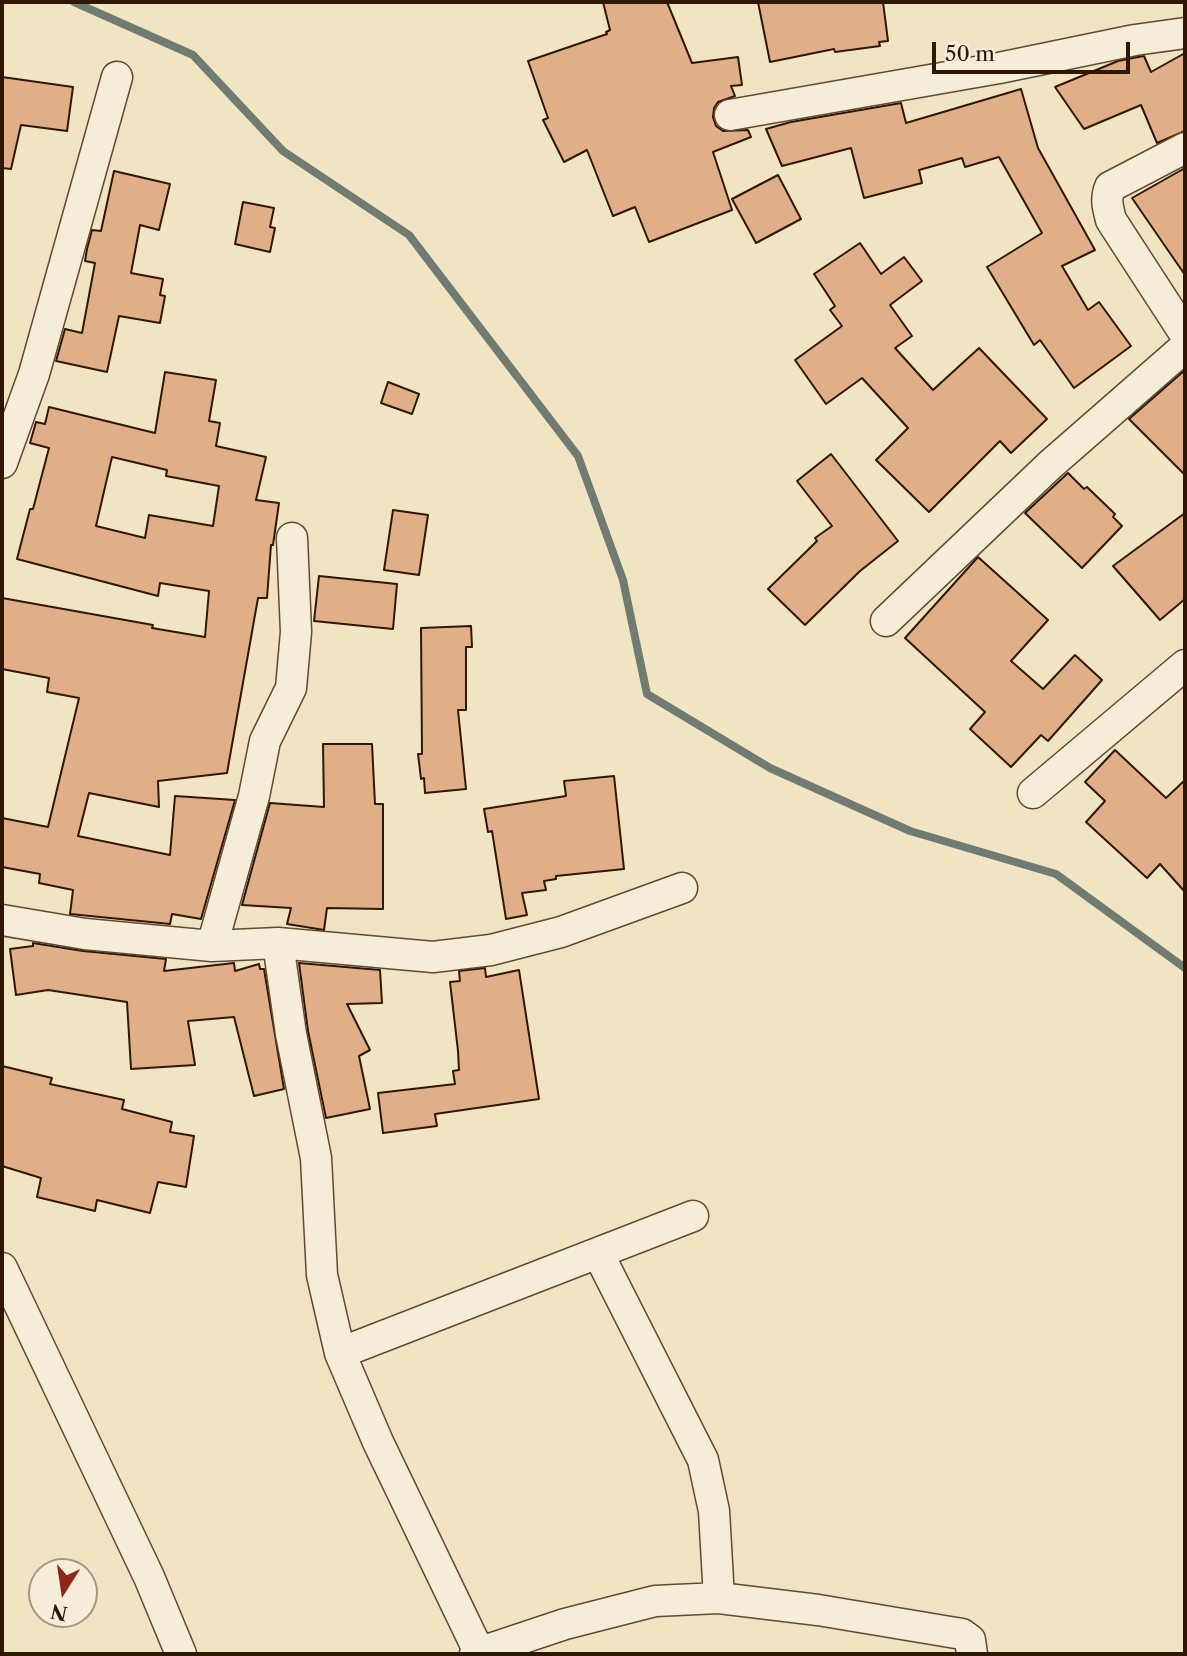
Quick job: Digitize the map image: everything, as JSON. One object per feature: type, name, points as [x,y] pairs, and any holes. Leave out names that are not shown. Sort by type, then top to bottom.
[{"type":"street","points":[[730,116],[1185,33]]},
{"type":"street","points":[[2,463],[34,374],[117,77]]},
{"type":"street","points":[[1185,148],[1110,187],[1107,194],[1111,220],[1185,334]]},
{"type":"street","points":[[886,621],[1050,465],[1185,347]]},
{"type":"street","points":[[212,946],[254,796],[265,741],[291,688],[296,632],[292,538]]},
{"type":"street","points":[[1033,793],[1185,665]]},
{"type":"street","points":[[2,920],[85,934],[212,946],[278,943],[433,957],[491,950],[561,932],[682,888]]},
{"type":"street","points":[[278,943],[291,1034],[316,1158],[322,1275],[340,1353],[378,1442],[477,1653],[565,1625],[655,1601],[719,1598],[818,1610],[962,1634],[970,1640],[972,1654]]},
{"type":"street","points":[[340,1353],[692,1216]]},
{"type":"street","points":[[598,1253],[703,1460],[714,1511],[719,1598]]},
{"type":"street","points":[[2,1268],[149,1577],[181,1654]]},
{"type":"building","points":[[603,2],[667,2],[692,63],[738,57],[742,85],[731,86],[735,96],[718,102],[713,117],[716,126],[723,131],[748,130],[751,137],[713,152],[732,210],[649,242],[635,207],[613,216],[587,150],[564,162],[543,120],[548,118],[528,61],[607,34],[610,30]]},
{"type":"building","points":[[758,2],[883,2],[888,41],[879,42],[880,46],[835,52],[834,49],[770,62]]},
{"type":"building","points":[[1185,53],[1185,131],[1157,143],[1141,105],[1084,129],[1055,87],[1118,61],[1144,56],[1151,72]]},
{"type":"building","points":[[2,77],[73,87],[67,131],[21,125],[11,169],[2,168]]},
{"type":"building","points":[[1021,89],[1038,148],[1095,250],[1062,266],[1088,310],[1099,302],[1131,346],[1074,388],[1040,340],[1034,345],[987,267],[1042,233],[999,157],[965,167],[962,158],[919,170],[922,183],[864,198],[851,148],[782,166],[766,129],[791,122],[901,103],[906,123]]},
{"type":"building","points":[[1185,168],[1185,275],[1132,198]]},
{"type":"building","points":[[114,171],[170,184],[159,230],[140,225],[131,273],[163,279],[160,295],[165,296],[160,323],[119,316],[107,372],[56,361],[65,329],[82,333],[95,263],[85,261],[87,249],[92,230],[101,231]]},
{"type":"building","points":[[778,175],[801,219],[756,243],[732,199]]},
{"type":"building","points":[[243,202],[274,208],[270,227],[275,228],[270,252],[235,244]]},
{"type":"building","points":[[860,243],[881,274],[904,257],[922,281],[890,305],[912,336],[895,348],[933,390],[979,348],[1047,419],[1011,453],[1000,441],[929,512],[876,460],[908,428],[862,378],[826,404],[795,360],[842,326],[830,310],[835,306],[814,274]]},
{"type":"building","points":[[1185,370],[1185,475],[1129,419]]},
{"type":"building","points":[[165,372],[216,380],[209,421],[220,423],[216,446],[266,457],[256,500],[279,503],[271,545],[267,598],[258,598],[227,773],[158,781],[159,807],[89,793],[78,836],[170,855],[175,796],[235,800],[201,919],[172,914],[170,924],[70,914],[73,890],[39,883],[40,874],[2,867],[2,818],[48,827],[79,698],[47,692],[49,678],[2,669],[2,598],[205,637],[209,591],[160,583],[158,596],[17,559],[49,448],[30,443],[36,422],[45,424],[49,407],[155,433]],"holes":[[[112,457],[167,470],[166,476],[219,486],[213,526],[149,515],[145,538],[96,526]]]},
{"type":"building","points":[[388,382],[419,394],[412,414],[381,403]]},
{"type":"building","points":[[831,454],[898,541],[860,571],[805,625],[768,589],[817,541],[815,538],[832,526],[797,481]]},
{"type":"building","points":[[1068,473],[1115,514],[1113,517],[1122,526],[1082,568],[1025,513]]},
{"type":"building","points":[[393,510],[428,515],[419,575],[384,570]]},
{"type":"building","points":[[1185,513],[1185,599],[1160,620],[1113,566]]},
{"type":"building","points":[[978,557],[1048,620],[1011,661],[1043,689],[1075,655],[1102,680],[1048,741],[1041,735],[1011,767],[970,729],[985,712],[905,638]]},
{"type":"building","points":[[319,576],[397,584],[393,629],[314,621]]},
{"type":"building","points":[[471,626],[472,647],[466,647],[466,710],[458,710],[466,789],[425,793],[418,754],[422,754],[421,628]]},
{"type":"building","points":[[323,744],[372,744],[375,804],[383,804],[383,909],[327,908],[324,930],[287,924],[291,908],[242,905],[270,803],[324,807]]},
{"type":"building","points":[[1115,750],[1166,798],[1185,780],[1185,892],[1160,864],[1147,878],[1086,822],[1105,801],[1085,782]]},
{"type":"building","points":[[614,776],[624,869],[556,876],[556,879],[544,881],[546,890],[522,893],[527,915],[506,919],[492,831],[488,832],[484,809],[566,796],[564,781]]},
{"type":"building","points":[[33,943],[166,959],[164,971],[234,963],[235,971],[259,964],[260,969],[264,969],[284,1089],[254,1096],[234,1017],[188,1021],[195,1065],[131,1069],[127,1002],[48,990],[16,995],[10,949],[33,946]]},
{"type":"building","points":[[299,963],[380,970],[382,1003],[347,1004],[370,1050],[359,1056],[370,1109],[326,1118],[308,1031]]},
{"type":"building","points":[[485,968],[486,977],[519,970],[539,1099],[435,1114],[437,1126],[383,1133],[378,1093],[455,1084],[453,1071],[459,1070],[450,982],[460,981],[459,971]]},
{"type":"building","points":[[2,1066],[52,1078],[50,1084],[124,1100],[122,1109],[172,1122],[170,1132],[194,1136],[186,1187],[158,1182],[150,1213],[97,1200],[95,1211],[37,1197],[41,1178],[2,1166]]},
{"type":"waterway","points":[[74,2],[193,55],[283,151],[409,235],[578,456],[623,580],[647,694],[770,768],[910,831],[1056,874],[1185,968]]}]
